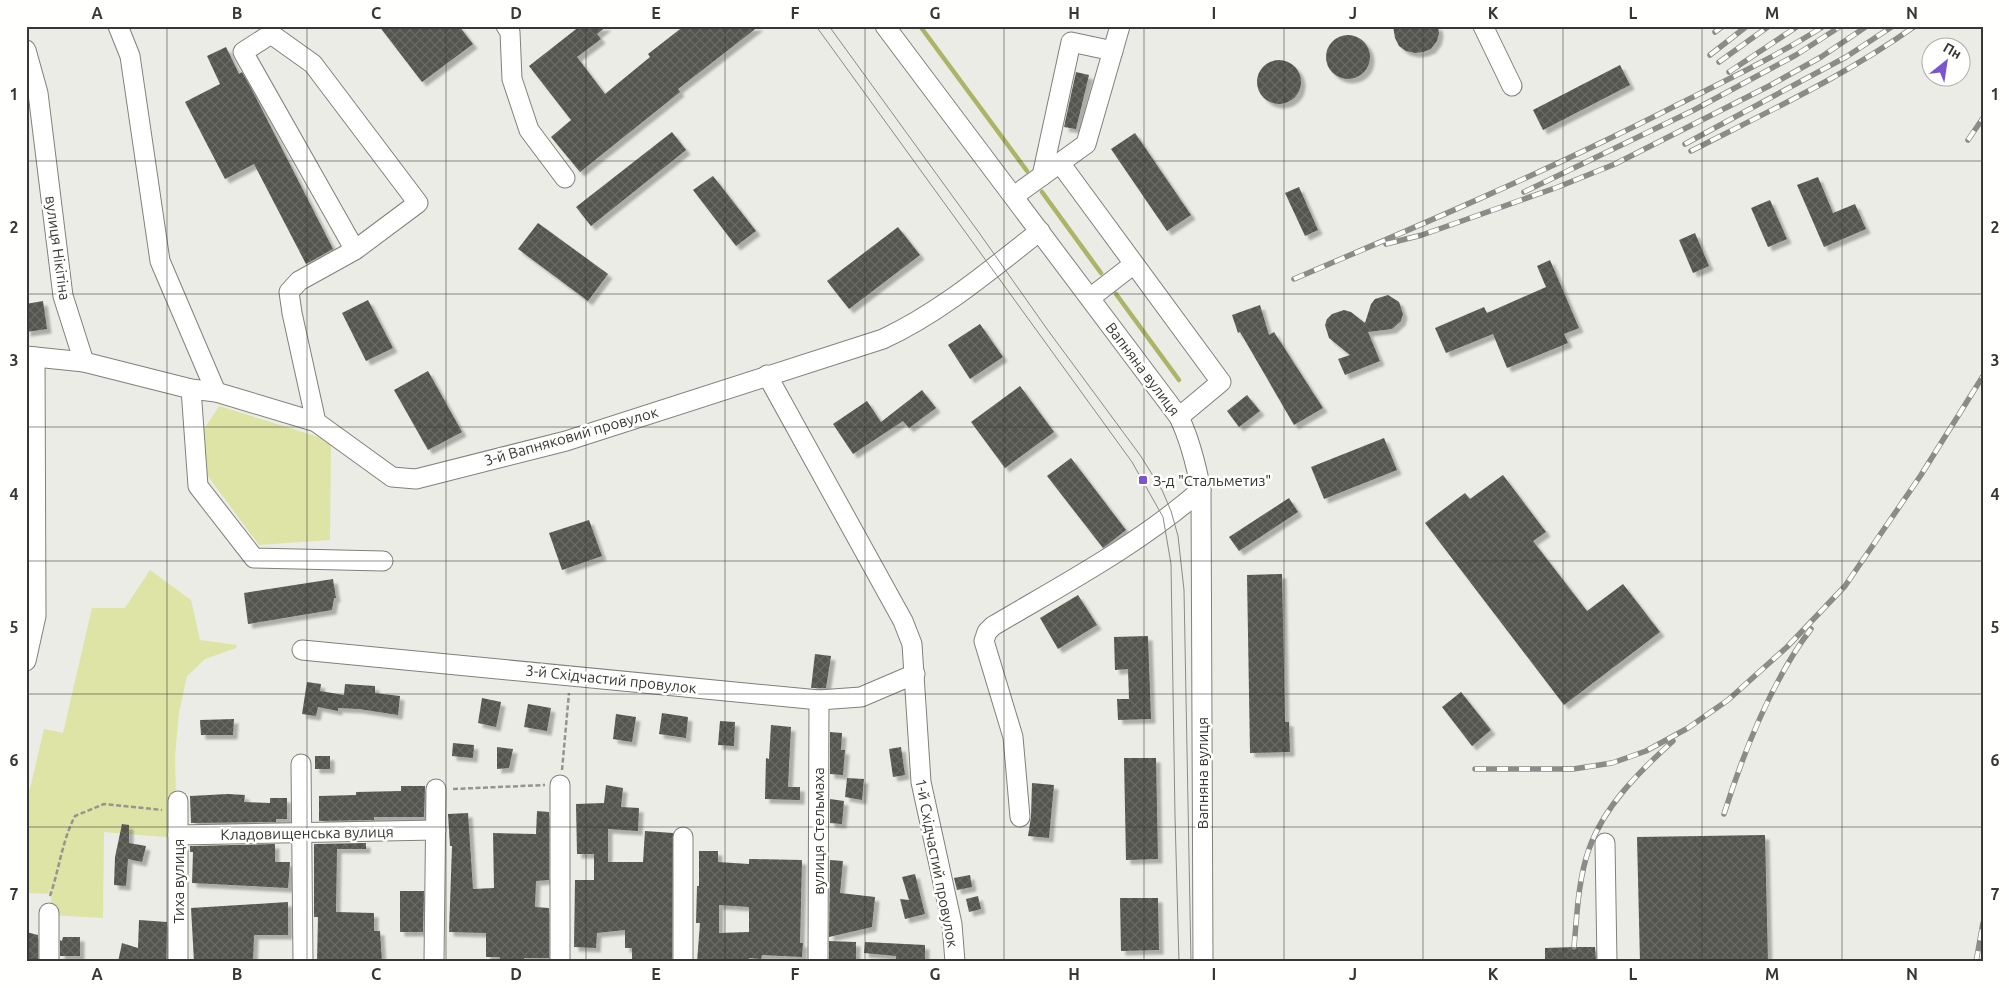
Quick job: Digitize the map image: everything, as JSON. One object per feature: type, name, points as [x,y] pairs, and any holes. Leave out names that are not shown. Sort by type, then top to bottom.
[{"type":"street","points":[[118,26],[130,56],[160,261],[216,392]]},
{"type":"street","points":[[506,26],[510,32],[512,78],[529,130],[565,178]]},
{"type":"street","name":"Вапняна вулиця","points":[[885,26],[1179,416],[1191,444],[1200,490],[1203,962]]},
{"type":"street","points":[[1014,196],[1086,144],[1120,26]]},
{"type":"street","points":[[1483,26],[1512,86]]},
{"type":"street","points":[[316,422],[289,292],[298,281],[355,250],[418,203],[313,64],[271,34],[243,52],[355,250]]},
{"type":"street","points":[[1042,176],[1072,42],[1113,51]]},
{"type":"street","name":"вулиця Нікітіна","points":[[26,50],[38,93],[63,296],[84,362]]},
{"type":"street","points":[[1060,163],[1221,382],[1179,416]]},
{"type":"street","name":"3-й Вапняковий провулок","points":[[84,362],[190,388],[216,392],[316,422],[392,476],[416,479],[566,441],[884,339],[914,325],[971,286],[1040,231]]},
{"type":"street","points":[[1090,298],[1134,264]]},
{"type":"street","points":[[26,661],[36,616],[31,357],[84,362]]},
{"type":"street","name":"1-й Східчастий провулок","points":[[767,375],[903,621],[912,644],[921,782],[952,924],[955,962]]},
{"type":"street","points":[[190,388],[198,486],[254,558],[383,561]]},
{"type":"street","points":[[1020,817],[1013,737],[984,641],[987,632],[993,626],[1110,556],[1156,526],[1172,515],[1200,490]]},
{"type":"street","name":"3-й Східчастий провулок","points":[[302,650],[571,674],[819,700],[861,697],[915,674]]},
{"type":"street","name":"вулиця Стельмаха","points":[[818,962],[819,700]]},
{"type":"street","points":[[301,764],[303,962]]},
{"type":"street","points":[[560,785],[560,962]]},
{"type":"street","points":[[434,962],[436,790]]},
{"type":"street","name":"Кладовищенська вулиця","points":[[178,819],[303,833],[436,830]]},
{"type":"street","name":"Тиха вулиця","points":[[178,819],[178,962]]},
{"type":"street","points":[[683,836],[683,962]]},
{"type":"street","points":[[1605,843],[1607,962]]},
{"type":"street","points":[[49,913],[49,962]]},
{"type":"path","points":[[436,790],[560,785],[571,674]]},
{"type":"path","points":[[49,913],[48,900],[57,875],[67,831],[75,816],[104,804],[160,809],[174,814],[178,819]]},
{"type":"green space","points":[[219,406],[331,441],[330,540],[259,545],[204,471],[201,434]]},
{"type":"green space","points":[[150,570],[191,600],[200,640],[237,645],[236,648],[205,659],[187,676],[179,712],[175,756],[177,838],[104,832],[103,918],[49,915],[52,894],[26,893],[26,806],[44,729],[63,733],[92,608],[125,608]]},
{"type":"building","points":[[379,26],[459,26],[473,44],[422,82]]},
{"type":"building","points":[[580,26],[607,26],[597,34],[601,39],[577,57],[605,94],[650,57],[648,54],[684,26],[759,26],[678,89],[680,92],[580,172],[551,137],[571,120],[529,66]]},
{"type":"building","points":[[1393,26],[1438,26],[1439,33],[1437,41],[1431,49],[1415,53],[1406,51],[1399,46],[1395,38]]},
{"type":"building","points":[[1352,35],[1364,41],[1369,48],[1369,66],[1364,73],[1357,78],[1344,79],[1336,76],[1329,69],[1326,53],[1329,45],[1336,38]]},
{"type":"building","points":[[226,47],[239,74],[242,72],[252,90],[333,249],[306,264],[254,164],[225,179],[185,102],[220,84],[207,56]]},
{"type":"building","points":[[1283,60],[1295,66],[1300,73],[1300,91],[1295,98],[1288,103],[1275,104],[1267,101],[1260,94],[1257,78],[1260,70],[1267,63]]},
{"type":"building","points":[[1620,65],[1630,85],[1543,130],[1533,110]]},
{"type":"building","points":[[1076,72],[1089,75],[1076,129],[1064,127]]},
{"type":"building","points":[[672,132],[686,150],[591,226],[576,207]]},
{"type":"building","points":[[1135,133],[1191,215],[1167,231],[1111,149]]},
{"type":"building","points":[[713,176],[756,231],[736,246],[693,190]]},
{"type":"building","points":[[1818,177],[1833,213],[1855,204],[1866,229],[1824,247],[1797,185]]},
{"type":"building","points":[[1299,187],[1318,230],[1305,236],[1285,193]]},
{"type":"building","points":[[1770,200],[1787,239],[1768,247],[1751,208]]},
{"type":"building","points":[[538,223],[608,274],[588,301],[518,249]]},
{"type":"building","points":[[898,227],[920,255],[849,309],[827,281]]},
{"type":"building","points":[[1695,233],[1709,266],[1693,273],[1679,240]]},
{"type":"building","points":[[1550,260],[1579,328],[1564,334],[1568,343],[1507,368],[1493,334],[1446,353],[1435,328],[1484,307],[1487,313],[1546,287],[1537,266]]},
{"type":"building","points":[[1388,295],[1399,302],[1403,314],[1401,321],[1392,329],[1368,332],[1380,361],[1345,375],[1338,359],[1350,355],[1329,338],[1325,325],[1327,319],[1332,314],[1344,310],[1351,312],[1365,323],[1371,304],[1375,299]]},
{"type":"building","points":[[368,300],[393,348],[366,361],[342,313]]},
{"type":"building","points":[[43,301],[47,329],[26,332],[26,304]]},
{"type":"building","points":[[1260,305],[1269,335],[1274,332],[1323,408],[1294,425],[1240,332],[1238,333],[1232,315]]},
{"type":"building","points":[[980,324],[1003,357],[970,379],[948,345]]},
{"type":"building","points":[[428,371],[462,432],[428,450],[394,390]]},
{"type":"building","points":[[1020,386],[1054,432],[1005,468],[971,422]]},
{"type":"building","points":[[922,390],[936,408],[909,428],[903,421],[853,454],[833,424],[867,401],[881,422]]},
{"type":"building","points":[[1247,395],[1260,411],[1239,427],[1227,411]]},
{"type":"building","points":[[1384,438],[1397,470],[1324,499],[1311,467]]},
{"type":"building","points":[[1071,458],[1126,530],[1103,548],[1047,476]]},
{"type":"building","points":[[1503,475],[1546,532],[1533,541],[1587,611],[1623,584],[1660,632],[1564,705],[1425,523],[1465,493],[1470,499]]},
{"type":"building","points":[[1289,498],[1298,512],[1239,551],[1229,537]]},
{"type":"building","points":[[589,520],[602,556],[562,570],[549,533]]},
{"type":"building","points":[[1282,574],[1285,722],[1289,722],[1290,752],[1250,753],[1247,575]]},
{"type":"building","points":[[333,579],[336,598],[334,598],[332,610],[248,624],[244,593]]},
{"type":"building","points":[[1078,595],[1097,625],[1058,649],[1040,618]]},
{"type":"building","points":[[1148,636],[1151,719],[1118,720],[1117,699],[1129,699],[1128,669],[1115,670],[1114,637]]},
{"type":"building","points":[[815,654],[831,656],[826,688],[811,688]]},
{"type":"building","points":[[307,682],[321,684],[320,691],[344,695],[345,684],[375,686],[375,693],[400,696],[398,715],[359,709],[338,708],[338,711],[318,707],[316,716],[302,714]]},
{"type":"building","points":[[1461,692],[1491,730],[1472,746],[1442,707]]},
{"type":"building","points":[[482,698],[501,702],[496,727],[478,723]]},
{"type":"building","points":[[528,704],[551,708],[547,731],[524,727]]},
{"type":"building","points":[[662,713],[688,717],[686,738],[659,734]]},
{"type":"building","points":[[616,714],[636,717],[632,742],[613,739]]},
{"type":"building","points":[[234,719],[233,735],[201,735],[200,720]]},
{"type":"building","points":[[720,721],[735,722],[734,746],[718,745]]},
{"type":"building","points":[[771,725],[791,727],[788,787],[800,787],[800,800],[765,799],[766,758],[769,759]]},
{"type":"building","points":[[830,732],[842,733],[841,750],[845,750],[843,775],[830,774]]},
{"type":"building","points":[[453,743],[474,745],[473,758],[452,756]]},
{"type":"building","points":[[497,747],[513,749],[509,768],[497,769]]},
{"type":"building","points":[[901,747],[905,775],[893,777],[889,749]]},
{"type":"building","points":[[315,756],[330,756],[330,769],[315,769]]},
{"type":"building","points":[[1124,758],[1156,758],[1158,859],[1126,860]]},
{"type":"building","points":[[847,778],[864,779],[862,800],[845,797]]},
{"type":"building","points":[[1032,783],[1054,785],[1049,838],[1028,836],[1031,817]]},
{"type":"building","points":[[606,785],[623,788],[621,807],[639,808],[638,831],[608,829],[608,862],[643,862],[645,831],[673,833],[672,962],[632,962],[632,948],[625,948],[625,930],[597,933],[596,948],[574,947],[575,880],[594,880],[594,854],[577,854],[576,804],[604,803]]},
{"type":"building","points":[[401,786],[425,786],[424,817],[374,817],[374,820],[319,821],[319,796],[356,795],[356,792],[401,791]]},
{"type":"building","points":[[245,795],[244,802],[270,803],[270,798],[287,798],[287,819],[276,819],[276,822],[191,823],[190,796]]},
{"type":"building","points":[[830,799],[844,801],[842,824],[830,823]]},
{"type":"building","points":[[537,811],[549,812],[549,880],[536,881],[535,907],[549,908],[549,958],[524,958],[524,962],[499,962],[500,957],[486,957],[486,933],[449,932],[452,846],[450,846],[448,814],[468,813],[473,889],[494,888],[493,833],[536,834]]},
{"type":"building","points":[[122,824],[129,825],[129,843],[146,846],[142,862],[128,859],[126,886],[114,885],[115,857]]},
{"type":"building","points":[[1765,835],[1768,962],[1640,962],[1637,837]]},
{"type":"building","points":[[366,843],[366,849],[337,849],[336,912],[374,913],[374,931],[380,931],[382,962],[317,962],[318,917],[314,917],[314,844]]},
{"type":"building","points":[[275,844],[275,862],[290,862],[288,888],[192,883],[193,852],[190,852],[190,846]]},
{"type":"building","points":[[699,851],[718,851],[718,862],[749,864],[749,859],[802,860],[800,943],[803,943],[802,957],[762,955],[761,959],[749,958],[749,962],[697,962],[700,923],[696,923],[697,886],[699,886]],"holes":[[[719,905],[749,907],[749,932],[719,933]]]},
{"type":"building","points":[[830,860],[843,861],[840,893],[875,897],[872,927],[829,937]]},
{"type":"building","points":[[915,874],[925,914],[905,919],[900,899],[909,900],[902,877]]},
{"type":"building","points":[[970,875],[972,887],[957,890],[954,878]]},
{"type":"building","points":[[400,891],[424,891],[423,932],[400,932]]},
{"type":"building","points":[[978,896],[981,909],[969,912],[966,899]]},
{"type":"building","points":[[1120,898],[1158,898],[1159,950],[1121,951]]},
{"type":"building","points":[[288,902],[288,935],[254,935],[253,962],[194,962],[191,908]]},
{"type":"building","points":[[139,920],[167,922],[166,962],[118,962],[122,943],[138,948]]},
{"type":"building","points":[[26,932],[38,935],[38,962],[26,962]]},
{"type":"building","points":[[63,937],[80,937],[80,956],[60,956],[60,940],[62,941]]},
{"type":"building","points":[[829,941],[856,942],[856,962],[829,962]]},
{"type":"building","points":[[865,942],[925,945],[925,962],[896,962],[896,956],[864,953]]},
{"type":"building","points":[[1595,947],[1596,962],[1545,962],[1545,948]]},
{"type":"waterway","points":[[920,26],[1027,171]]},
{"type":"waterway","points":[[1042,192],[1101,273]]},
{"type":"waterway","points":[[1116,294],[1179,380]]},
{"type":"tram line","points":[[816,26],[1132,462],[1163,517],[1171,564],[1179,962]]},
{"type":"tram line","points":[[829,26],[1140,455],[1162,490],[1171,511],[1178,536],[1184,590],[1191,962]]},
{"type":"railway","points":[[1715,32],[1723,26]]},
{"type":"railway","points":[[1710,55],[1747,26]]},
{"type":"railway","points":[[1719,62],[1769,26]]},
{"type":"railway","points":[[1729,72],[1798,26]]},
{"type":"railway","points":[[1294,279],[1439,217],[1630,129],[1752,67],[1824,26]]},
{"type":"railway","points":[[1524,192],[1694,110],[1796,55],[1841,26]]},
{"type":"railway","points":[[1386,244],[1422,235],[1558,187],[1615,164],[1769,86],[1821,57],[1867,26]]},
{"type":"railway","points":[[1685,144],[1846,57],[1893,26]]},
{"type":"railway","points":[[1691,151],[1833,77],[1915,26]]},
{"type":"railway","points":[[1968,140],[1983,118]]},
{"type":"railway","points":[[1475,769],[1573,769],[1612,763],[1646,751],[1688,728],[1728,700],[1787,647],[1845,586],[1921,475],[1983,376]]},
{"type":"railway","points":[[1724,814],[1740,767],[1771,694],[1811,629]]},
{"type":"railway","points":[[1574,947],[1582,873],[1596,833],[1613,804],[1624,790],[1673,741]]},
{"type":"railway","points":[[1976,962],[1983,923]]},
{"type":"place","name":"З-д \"Стальметиз\"","points":[[1143,480]]}]
